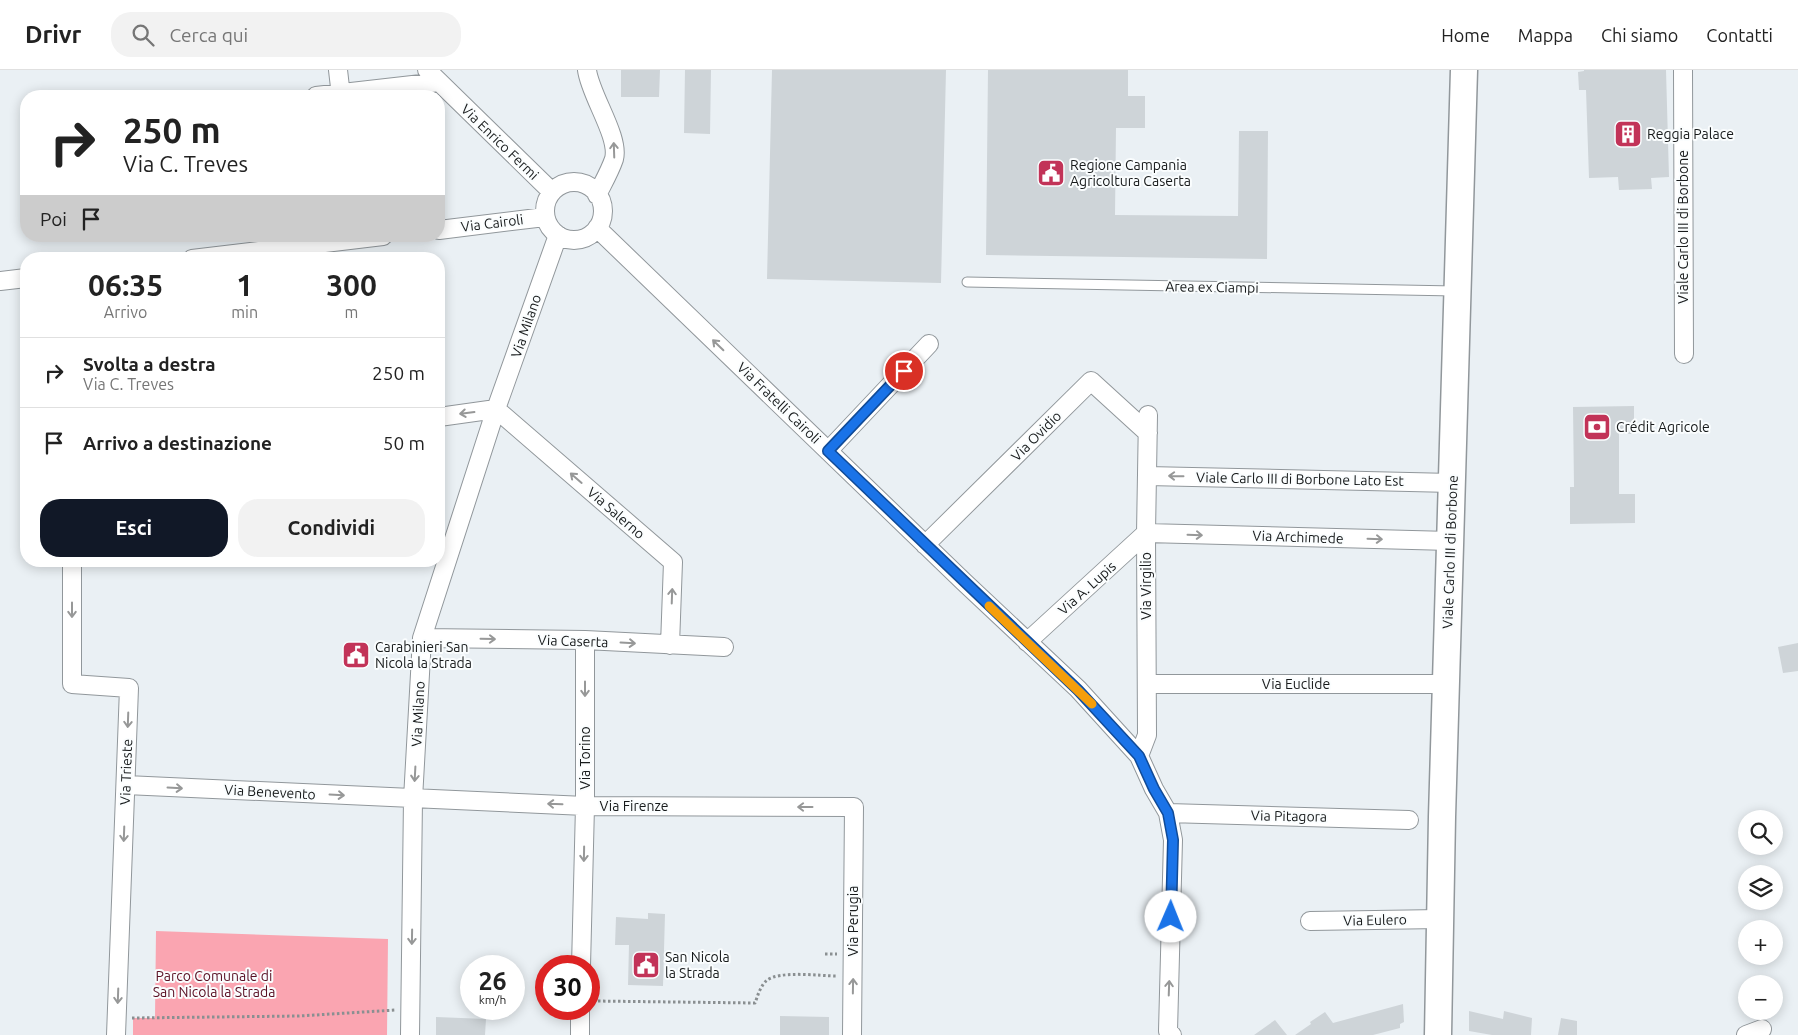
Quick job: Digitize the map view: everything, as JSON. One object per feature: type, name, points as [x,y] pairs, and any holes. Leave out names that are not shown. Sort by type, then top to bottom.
[{"type":"main road","name":"Viale Carlo III di Borbone","points":[[1438,1035],[1464,70]]},
{"type":"street","points":[[338,70],[340,90]]},
{"type":"street","points":[[587,70],[594,96],[614,142],[614,158],[597,195]]},
{"type":"street","name":"Viale Carlo III di Borbone","points":[[1683,70],[1684,354]]},
{"type":"street","points":[[364,90],[433,76]]},
{"type":"street","name":"Via Enrico Fermi","points":[[433,76],[552,192]]},
{"type":"street","points":[[580,183],[590,188],[597,195],[603,211],[597,228],[589,236],[579,240],[568,240],[558,235],[548,224],[545,217],[546,204],[552,192],[560,186],[580,183]]},
{"type":"street","name":"Via Cairoli","points":[[445,229],[545,217]]},
{"type":"street","name":"Via Fratelli Cairoli","points":[[597,228],[1078,690],[1139,756],[1154,789],[1168,813],[1173,840],[1168,1031],[1172,1035]]},
{"type":"street","name":"Via Milano","points":[[445,567],[496,409],[558,235]]},
{"type":"street","points":[[247,252],[326,242]]},
{"type":"street","points":[[0,281],[20,279]]},
{"type":"street","points":[[828,451],[929,344]]},
{"type":"street","name":"Via Ovidio","points":[[925,545],[1092,381],[1148,433]]},
{"type":"street","points":[[445,416],[496,409]]},
{"type":"street","name":"Via Salerno","points":[[496,409],[673,562],[670,645]]},
{"type":"street","name":"Via Virgilio","points":[[1139,756],[1147,735],[1146,533],[1148,415]]},
{"type":"street","name":"Viale Carlo III di Borbone Lato Est","points":[[1147,476],[1452,483]]},
{"type":"street","name":"Via Archimede","points":[[1146,533],[1450,541]]},
{"type":"street","name":"Via A. Lupis","points":[[1027,642],[1146,533]]},
{"type":"street","name":"Via Trieste","points":[[72,567],[72,684],[129,688],[116,1026]]},
{"type":"street","name":"Via Milano","points":[[410,1035],[414,799],[422,638],[445,567]]},
{"type":"street","name":"Via Caserta","points":[[422,638],[585,640],[724,647]]},
{"type":"street","name":"Via Torino","points":[[581,955],[585,806],[585,640]]},
{"type":"street","name":"Via Euclide","points":[[1147,684],[1446,684]]},
{"type":"street","name":"Via Benevento","points":[[126,785],[414,799]]},
{"type":"street","name":"Via Firenze","points":[[414,799],[585,806],[854,808]]},
{"type":"street","name":"Via Perugia","points":[[852,1035],[854,808]]},
{"type":"street","name":"Via Pitagora","points":[[1168,813],[1410,820]]},
{"type":"street","name":"Via Eulero","points":[[1310,921],[1440,919]]},
{"type":"street","points":[[580,1020],[580,1035]]},
{"type":"lane","name":"Area ex Ciampi","points":[[966,282],[1458,291]]},
{"type":"path","points":[[600,1001],[755,1003],[760,989],[768,980],[781,975],[853,977]]},
{"type":"path","points":[[116,1026],[380,1010],[410,1010]]},
{"type":"green space","name":"Parco Comunale di San Nicola la Strada","points":[[156,931],[388,939],[387,1035],[133,1035],[133,1018],[155,1018]]},
{"type":"building","points":[[621,70],[660,70],[659,97],[621,97]]},
{"type":"building","points":[[685,70],[711,70],[710,134],[684,133]]},
{"type":"building","points":[[772,70],[946,70],[941,283],[767,279]]},
{"type":"building","name":"Regione Campania Agricoltura Caserta","points":[[988,70],[1128,70],[1128,96],[1145,96],[1145,128],[1116,128],[1115,215],[1238,216],[1239,131],[1268,131],[1267,259],[986,255]]},
{"type":"building","name":"Reggia Palace","points":[[1584,70],[1666,70],[1669,177],[1651,178],[1652,189],[1619,190],[1618,177],[1589,178],[1586,90],[1579,90],[1578,72]]},
{"type":"building","points":[[1634,406],[1634,434],[1619,434],[1619,494],[1635,494],[1635,523],[1570,524],[1570,487],[1574,487],[1573,407]]},
{"type":"building","points":[[1798,643],[1798,671],[1783,673],[1778,647]]},
{"type":"building","name":"San Nicola la Strada","points":[[648,913],[665,914],[663,986],[628,985],[629,945],[615,945],[616,917],[648,919]]},
{"type":"building","points":[[1403,1004],[1404,1022],[1400,1024],[1400,1028],[1373,1035],[1295,1035],[1325,1012],[1333,1023]]},
{"type":"building","points":[[1469,1011],[1503,1019],[1504,1011],[1532,1018],[1531,1035],[1492,1035],[1469,1031]]},
{"type":"building","points":[[780,1016],[829,1017],[829,1035],[780,1035]]},
{"type":"building","points":[[436,1017],[460,1018],[460,1020],[486,1020],[485,1035],[436,1035]]},
{"type":"building","points":[[1561,1018],[1577,1021],[1577,1035],[1558,1035]]},
{"type":"building","points":[[1275,1020],[1287,1035],[1254,1035]]},
{"type":"slow traffic","points":[[989,606],[1092,704]]},
{"type":"place","name":"Reggia Palace","points":[[1628,134]]},
{"type":"place","name":"Regione Campania Agricoltura Caserta","points":[[1051,173]]},
{"type":"place","name":"Crédit Agricole","points":[[1597,427]]},
{"type":"place","name":"Carabinieri San Nicola la Strada","points":[[356,655]]},
{"type":"place","name":"San Nicola la Strada","points":[[646,965]]},
{"type":"route","points":[[904,371],[828,451],[1078,690],[1139,756],[1154,789],[1168,813],[1173,840],[1171,917]]}]
